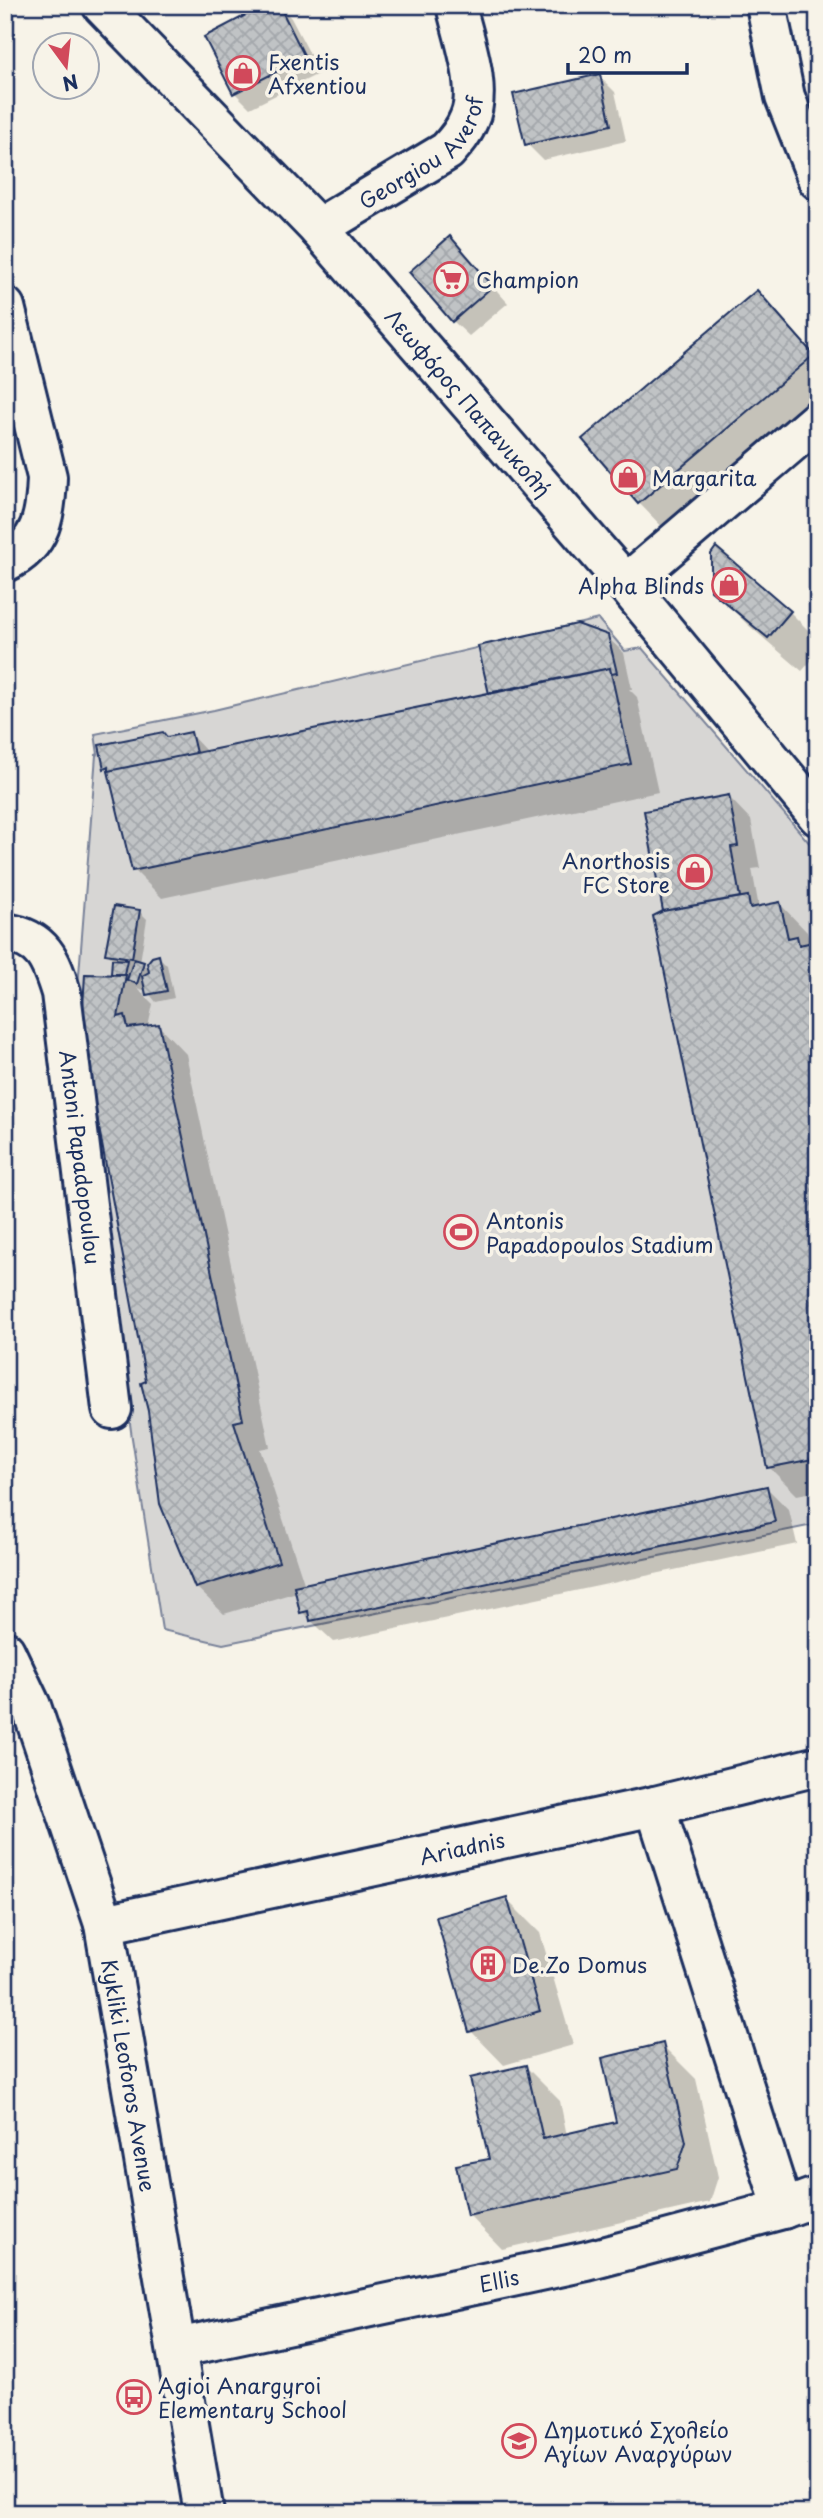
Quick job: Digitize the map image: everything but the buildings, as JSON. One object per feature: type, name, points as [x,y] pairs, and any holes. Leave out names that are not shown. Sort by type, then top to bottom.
[{"type":"street","name":"Λεωφόρος Παπανικολή","points":[[102,5],[318,228],[626,584],[818,816]]},
{"type":"street","name":"Georgiou Averof","points":[[318,228],[447,151],[462,134],[471,116],[474,95],[456,5]]},
{"type":"street","points":[[766,5],[785,97],[818,180]]},
{"type":"street","points":[[5,307],[47,477],[42,526],[30,543],[5,562]]},
{"type":"street","points":[[626,584],[818,420]]},
{"type":"street","name":"Antoni Papadopoulou","points":[[5,933],[38,945],[51,962],[61,993],[111,1409]]},
{"type":"street","name":"Kykliki Leoforos Avenue","points":[[5,1651],[31,1706],[104,1924],[204,2513]]},
{"type":"street","name":"Ariadnis","points":[[104,1924],[655,1806],[818,1766]]},
{"type":"street","points":[[655,1806],[800,2203]]},
{"type":"street","name":"Ellis","points":[[177,2348],[587,2261],[800,2203]]},
{"type":"shaded area","name":"Antonis Papadopoulos Stadium","points":[[598,619],[625,651],[642,648],[818,853],[818,1524],[223,1644],[162,1630],[132,1438],[75,1026],[98,754],[95,734],[214,710]]},
{"type":"place","name":"Fxentis Afxentiou","points":[[243,73]]},
{"type":"place","name":"Champion","points":[[451,279]]},
{"type":"place","name":"Margarita","points":[[628,477]]},
{"type":"place","name":"Alpha Blinds","points":[[729,585]]},
{"type":"place","name":"Anorthosis FC Store","points":[[695,872]]},
{"type":"place","name":"Antonis Papadopoulos Stadium","points":[[461,1232]]},
{"type":"place","name":"De.Zo Domus","points":[[488,1964]]},
{"type":"place","name":"Agioi Anargyroi Elementary School","points":[[134,2397]]},
{"type":"place","name":"Δημοτικό Σχολείο Αγίων Αναργύρων","points":[[519,2441]]}]
